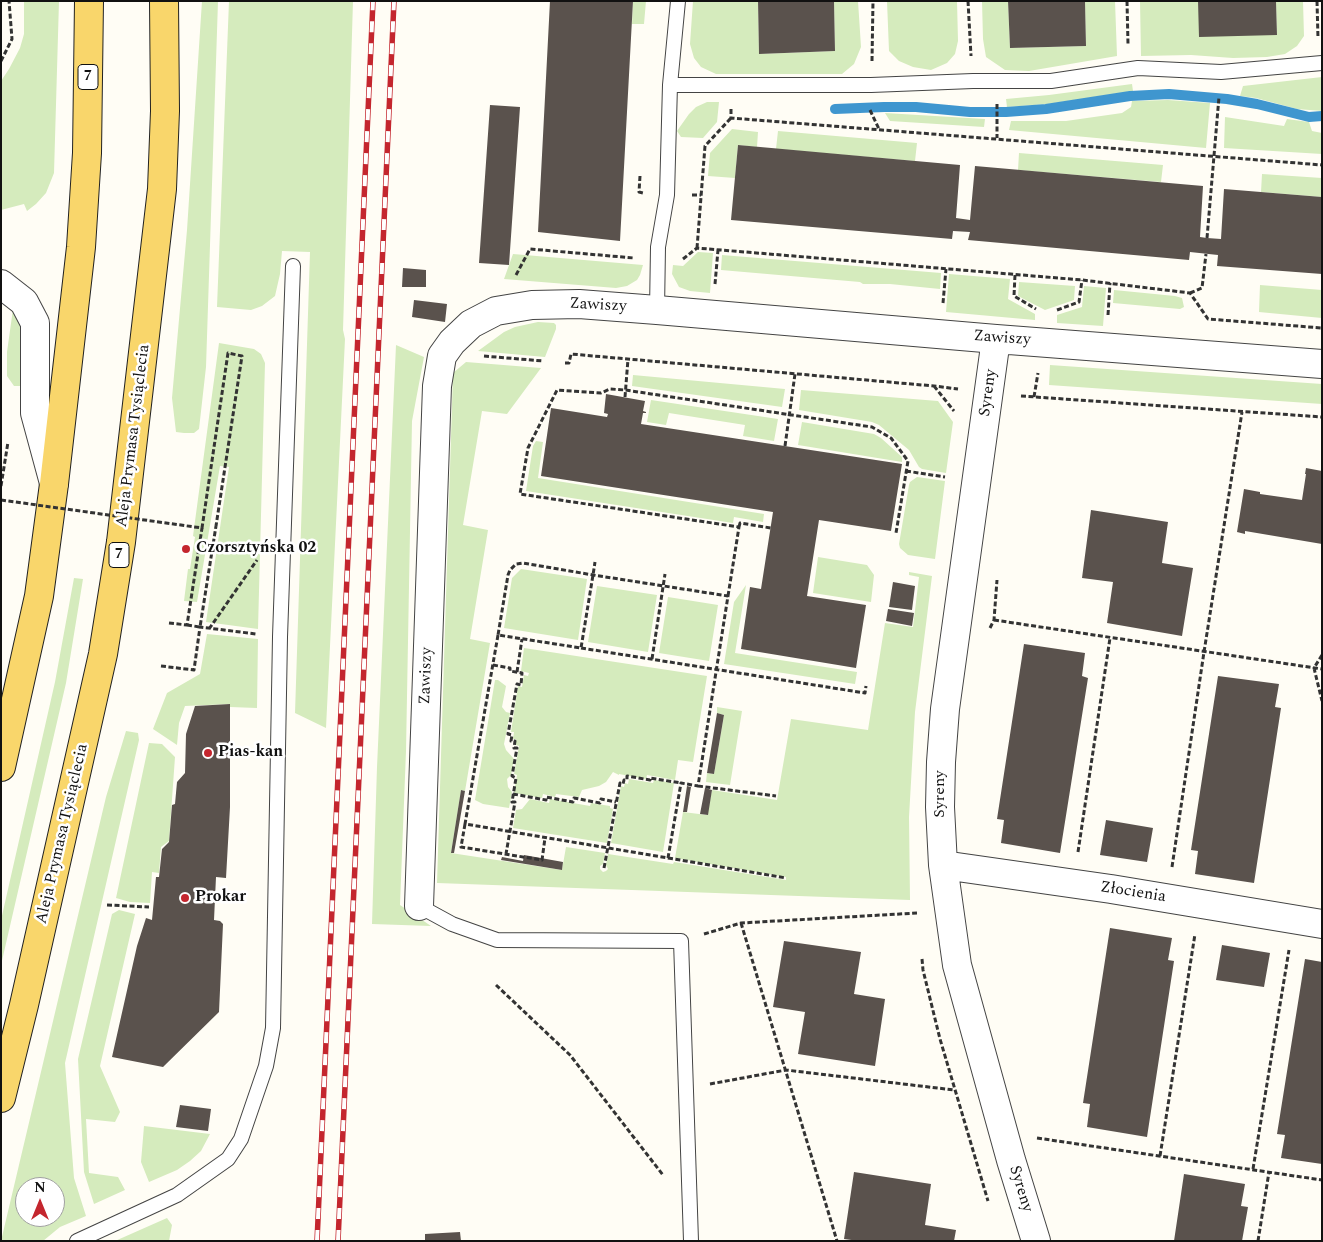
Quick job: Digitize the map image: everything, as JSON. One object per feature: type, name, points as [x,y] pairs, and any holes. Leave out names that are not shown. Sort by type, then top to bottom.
[{"type":"main road","name":"7","points":[[1,767],[39,596],[54,484],[81,247],[87,153],[89,1]]},
{"type":"main road","name":"Aleja Prymasa Tysiąclecia","points":[[1,1098],[24,1006],[103,654],[121,542],[162,189],[165,112],[164,1]]},
{"type":"street","points":[[1,284],[24,302],[35,323],[35,413],[54,484]]},
{"type":"street","name":"Zawiszy","points":[[419,906],[436,386],[442,356],[452,342],[471,324],[496,311],[532,305],[560,305],[657,310],[1322,364]]},
{"type":"street","name":"Syreny","points":[[996,339],[945,709],[940,807],[943,865],[957,965],[1011,1160],[1036,1241]]},
{"type":"street","name":"Złocienia","points":[[943,865],[1111,889],[1322,924]]},
{"type":"lane","points":[[657,310],[658,260],[667,195],[670,85],[678,1]]},
{"type":"lane","points":[[670,85],[1051,81],[1138,68],[1221,72],[1320,63]]},
{"type":"lane","points":[[77,1241],[177,1195],[228,1159],[241,1139],[266,1066],[273,1028],[280,627],[293,266]]},
{"type":"lane","points":[[419,906],[452,924],[497,940],[681,941],[691,1241]]},
{"type":"path","points":[[1,60],[12,39],[9,1]]},
{"type":"path","points":[[871,84],[873,1]]},
{"type":"path","points":[[968,1],[973,81]]},
{"type":"path","points":[[1127,1],[1129,70]]},
{"type":"path","points":[[1317,1],[1320,63]]},
{"type":"path","points":[[697,248],[705,146],[731,118],[732,85]]},
{"type":"path","points":[[1207,238],[1218,102]]},
{"type":"path","points":[[997,109],[997,138]]},
{"type":"path","points":[[871,112],[879,129]]},
{"type":"path","points":[[731,118],[1322,165]]},
{"type":"path","points":[[530,250],[658,260],[683,259],[697,248],[1082,280],[1190,293],[1202,288],[1206,254]]},
{"type":"path","points":[[715,287],[718,250]]},
{"type":"path","points":[[942,306],[946,269]]},
{"type":"path","points":[[1014,275],[1014,296],[1038,310]]},
{"type":"path","points":[[1190,293],[1208,319],[1322,328]]},
{"type":"path","points":[[161,666],[194,670],[242,356],[228,353],[187,625]]},
{"type":"path","points":[[565,363],[569,364],[571,354],[934,386],[960,390]]},
{"type":"path","points":[[479,356],[543,361]]},
{"type":"path","points":[[625,397],[628,359]]},
{"type":"path","points":[[785,446],[795,374]]},
{"type":"path","points":[[739,527],[520,494],[528,448],[557,390],[601,393],[610,389],[625,390],[872,427],[891,438],[908,461],[896,533]]},
{"type":"path","points":[[1014,396],[1322,418]]},
{"type":"path","points":[[1171,875],[1242,412]]},
{"type":"path","points":[[1,486],[8,442]]},
{"type":"path","points":[[906,470],[946,477]]},
{"type":"path","points":[[1,500],[202,528]]},
{"type":"path","points":[[698,786],[740,523],[770,528]]},
{"type":"path","points":[[209,629],[260,555]]},
{"type":"path","points":[[581,648],[595,562]]},
{"type":"path","points":[[545,838],[542,860],[462,847],[510,570],[516,564],[523,563],[728,596]]},
{"type":"path","points":[[652,659],[665,574]]},
{"type":"path","points":[[994,620],[1322,669]]},
{"type":"path","points":[[169,623],[264,636]]},
{"type":"path","points":[[498,635],[865,693],[866,686]]},
{"type":"path","points":[[1077,860],[1110,638]]},
{"type":"path","points":[[517,672],[522,639]]},
{"type":"path","points":[[1322,655],[1314,668],[1322,701]]},
{"type":"path","points":[[493,665],[510,668],[510,671],[522,673],[520,685],[517,684],[508,734],[512,735],[511,741],[515,742],[514,748],[517,748],[512,776],[516,778],[512,802],[515,802],[506,854]]},
{"type":"path","points":[[604,868],[620,783],[622,784],[624,780],[627,780],[627,776],[776,796]]},
{"type":"path","points":[[668,858],[680,783]]},
{"type":"path","points":[[513,794],[546,800],[546,797],[573,802],[574,798],[600,803],[601,799],[616,802]]},
{"type":"path","points":[[465,824],[786,878]]},
{"type":"path","points":[[107,905],[149,907]]},
{"type":"path","points":[[681,941],[741,923],[917,913]]},
{"type":"path","points":[[741,923],[837,1241]]},
{"type":"path","points":[[1160,1156],[1196,928]]},
{"type":"path","points":[[1252,1169],[1290,942]]},
{"type":"path","points":[[496,985],[570,1055],[663,1176]]},
{"type":"path","points":[[686,1089],[786,1070],[954,1090]]},
{"type":"path","points":[[1034,1137],[1322,1180]]},
{"type":"path","points":[[1258,1241],[1269,1172]]},
{"type":"green space","points":[[24,1],[59,1],[54,173],[46,193],[27,211],[24,204],[1,210],[1,81],[20,48],[24,34]]},
{"type":"green space","points":[[202,1],[218,1],[206,367],[199,429],[194,433],[184,433],[176,432],[172,398],[187,230]]},
{"type":"green space","points":[[229,1],[353,1],[343,330],[345,339],[326,728],[295,713],[310,252],[282,251],[280,274],[275,296],[262,306],[251,310],[217,307]]},
{"type":"green space","points":[[633,1],[646,1],[644,24],[632,24]]},
{"type":"green space","points":[[693,1],[758,1],[759,54],[835,51],[834,1],[858,1],[861,47],[854,64],[842,74],[716,74],[701,67],[694,58],[690,44]]},
{"type":"green space","points":[[887,1],[957,1],[958,41],[955,54],[947,63],[931,70],[913,67],[899,61],[889,51]]},
{"type":"green space","points":[[982,1],[1008,1],[1010,48],[1086,46],[1085,1],[1115,1],[1117,56],[1029,71],[1005,70],[986,57],[983,39]]},
{"type":"green space","points":[[1140,1],[1198,1],[1277,35],[1276,1],[1303,1],[1304,36],[1297,46],[1285,54],[1267,57],[1141,56]]},
{"type":"green space","points":[[1322,77],[1322,111],[1297,109],[1256,98],[1240,96],[1243,86]]},
{"type":"green space","points":[[1132,84],[1133,91],[1048,104],[1007,107],[1006,99]]},
{"type":"green space","points":[[1168,100],[1210,103],[1206,148],[1009,130],[1011,121],[1066,121],[1122,113],[1131,107],[1132,101]]},
{"type":"green space","points":[[707,102],[719,102],[717,122],[703,138],[681,137],[677,131],[689,114],[696,107]]},
{"type":"green space","points":[[885,113],[985,119],[984,127],[890,121]]},
{"type":"green space","points":[[1225,117],[1284,126],[1287,119],[1309,122],[1312,131],[1322,133],[1322,154],[1224,148]]},
{"type":"green space","points":[[732,129],[758,132],[757,147],[738,145],[735,178],[708,176],[710,153]]},
{"type":"green space","points":[[778,131],[917,143],[915,161],[776,149]]},
{"type":"green space","points":[[1019,153],[1163,165],[1161,182],[1018,170]]},
{"type":"green space","points":[[1262,174],[1322,178],[1322,197],[1261,192]]},
{"type":"green space","points":[[698,252],[713,253],[710,293],[690,291],[679,287],[672,274],[673,265],[683,266]]},
{"type":"green space","points":[[513,254],[643,265],[637,280],[627,286],[616,288],[504,279]]},
{"type":"green space","points":[[722,255],[941,273],[940,289],[890,284],[863,284],[860,282],[721,270]]},
{"type":"green space","points":[[949,274],[1010,279],[1008,299],[1035,314],[1035,320],[946,312]]},
{"type":"green space","points":[[1019,282],[1075,286],[1074,300],[1045,310],[1018,296]]},
{"type":"green space","points":[[1260,285],[1322,290],[1322,318],[1259,312]]},
{"type":"green space","points":[[1084,286],[1106,288],[1103,326],[1057,323],[1057,315],[1082,307]]},
{"type":"green space","points":[[1114,290],[1175,296],[1182,298],[1184,307],[1180,309],[1113,303]]},
{"type":"green space","points":[[13,309],[24,332],[22,386],[14,386],[7,376],[7,352]]},
{"type":"green space","points":[[538,322],[554,323],[556,325],[545,357],[478,351],[504,332],[515,327]]},
{"type":"green space","points":[[219,343],[254,349],[261,354],[265,363],[258,629],[206,622],[229,467],[220,466],[197,602],[184,601],[195,537],[193,536]]},
{"type":"green space","points":[[396,345],[424,357],[412,421],[406,751],[400,905],[431,926],[372,924],[377,767]]},
{"type":"green space","points":[[466,362],[541,368],[507,414],[482,411],[463,525],[488,530],[470,639],[490,643],[465,791],[461,790],[451,853],[562,870],[566,847],[605,853],[603,864],[600,866],[603,872],[608,869],[606,865],[608,854],[673,864],[674,862],[786,880],[786,877],[675,858],[683,812],[707,815],[712,790],[777,800],[791,719],[868,730],[885,623],[913,627],[919,577],[909,575],[909,572],[932,576],[915,712],[909,817],[910,900],[437,883],[453,373]]},
{"type":"green space","points":[[1050,365],[1322,384],[1322,404],[1049,385]]},
{"type":"green space","points":[[633,375],[785,389],[782,407],[632,386]]},
{"type":"green space","points":[[801,390],[938,401],[953,422],[946,473],[919,467],[909,450],[879,425],[872,422],[799,410]]},
{"type":"green space","points":[[651,400],[778,419],[774,441],[743,436],[745,425],[669,413],[666,425],[647,422]]},
{"type":"green space","points":[[802,422],[874,434],[902,457],[902,462],[798,445]]},
{"type":"green space","points":[[536,441],[543,442],[538,478],[764,514],[763,522],[734,517],[733,523],[526,491],[533,446]]},
{"type":"green space","points":[[917,477],[945,481],[935,559],[908,555],[900,548],[899,544],[909,485]]},
{"type":"green space","points":[[818,557],[867,565],[874,575],[871,602],[813,593]]},
{"type":"green space","points":[[521,569],[587,579],[578,640],[504,628],[512,578]]},
{"type":"green space","points":[[74,578],[83,579],[66,683],[1,965],[1,920],[55,682]]},
{"type":"green space","points":[[746,585],[735,653],[857,672],[855,684],[724,664],[734,602]]},
{"type":"green space","points":[[597,586],[657,595],[648,652],[588,642]]},
{"type":"green space","points":[[668,597],[718,605],[709,661],[659,653]]},
{"type":"green space","points":[[207,634],[258,639],[257,708],[230,707],[230,704],[185,706],[179,723],[177,745],[153,729],[167,693],[200,674]]},
{"type":"green space","points":[[524,648],[707,676],[693,762],[678,760],[675,780],[647,775],[646,779],[619,775],[613,772],[606,782],[599,786],[582,790],[579,797],[556,794],[555,797],[543,794],[542,798],[514,793],[517,775],[514,774],[519,746],[516,745],[516,739],[513,739],[514,732],[511,732],[518,686],[522,687],[524,675],[528,676],[529,673],[521,671]]},
{"type":"green space","points":[[495,680],[506,686],[502,707],[506,712],[510,713],[504,744],[506,750],[514,759],[511,775],[507,779],[508,787],[512,792],[509,808],[483,804],[475,800]]},
{"type":"green space","points":[[717,707],[742,711],[730,785],[706,782],[707,773],[714,774],[724,715],[717,713]]},
{"type":"green space","points":[[126,731],[138,733],[139,740],[65,1063],[74,1178],[86,1216],[65,1225],[65,1177],[16,1177],[106,797]]},
{"type":"green space","points":[[149,743],[162,744],[175,757],[169,841],[161,847],[159,873],[152,872],[150,903],[130,902],[116,898]]},
{"type":"green space","points":[[629,779],[653,783],[654,780],[674,783],[663,852],[611,843],[621,786],[624,787],[625,783],[628,784]]},
{"type":"green space","points":[[530,799],[549,803],[550,799],[590,806],[591,803],[610,806],[613,809],[607,843],[513,828],[516,810],[522,809]]},
{"type":"green space","points":[[119,910],[135,914],[100,1066],[120,1112],[115,1122],[86,1119],[89,1173],[118,1177],[125,1190],[94,1204],[84,1172],[78,1059],[112,914]]},
{"type":"green space","points":[[144,1126],[210,1134],[201,1151],[190,1161],[177,1170],[149,1182],[141,1162]]},
{"type":"green space","points":[[15,1182],[15,1227],[60,1227],[43,1241],[1,1241]]},
{"type":"green space","points":[[167,1218],[172,1225],[169,1241],[115,1241]]},
{"type":"building","points":[[550,1],[633,1],[620,241],[538,232]]},
{"type":"building","points":[[758,1],[834,1],[835,51],[759,54]]},
{"type":"building","points":[[1008,1],[1085,1],[1086,46],[1010,48]]},
{"type":"building","points":[[1198,1],[1276,1],[1277,35],[1199,37]]},
{"type":"building","points":[[490,105],[520,107],[509,265],[479,263]]},
{"type":"building","points":[[738,145],[960,165],[956,218],[970,220],[975,166],[1203,186],[1200,237],[1207,238],[1221,239],[1224,189],[1322,197],[1322,274],[1217,266],[1218,255],[1190,252],[1189,260],[968,240],[970,232],[953,231],[952,239],[731,220]]},
{"type":"building","points":[[403,268],[426,270],[426,287],[402,287]]},
{"type":"building","points":[[414,300],[447,304],[445,322],[412,317]]},
{"type":"building","points":[[606,394],[645,401],[643,411],[646,413],[643,413],[641,424],[902,464],[891,531],[819,520],[807,596],[866,605],[856,668],[741,649],[750,587],[761,589],[773,512],[541,476],[551,408],[607,417],[608,414],[604,413]]},
{"type":"building","points":[[1306,468],[1322,471],[1322,544],[1245,531],[1245,534],[1237,532],[1244,489],[1260,492],[1260,494],[1302,500]]},
{"type":"building","points":[[1091,510],[1168,522],[1162,563],[1193,568],[1182,636],[1107,623],[1113,582],[1082,578]]},
{"type":"building","points":[[893,582],[915,586],[912,610],[889,607]]},
{"type":"building","points":[[888,609],[914,613],[912,626],[886,621]]},
{"type":"building","points":[[1024,644],[1085,653],[1082,676],[1088,678],[1060,853],[1001,843],[1004,820],[997,819]]},
{"type":"building","points":[[1218,676],[1279,684],[1275,707],[1281,708],[1254,883],[1195,874],[1198,851],[1191,850]]},
{"type":"building","points":[[230,704],[230,807],[226,878],[216,877],[214,920],[220,921],[223,924],[219,1012],[163,1067],[112,1057],[137,946],[146,918],[152,920],[156,877],[159,877],[162,849],[169,842],[172,805],[175,804],[177,782],[185,773],[186,734],[195,706]]},
{"type":"building","points":[[717,713],[724,715],[714,774],[707,773]]},
{"type":"building","points":[[687,786],[691,787],[687,812],[683,812]]},
{"type":"building","points":[[705,788],[712,790],[708,815],[700,814]]},
{"type":"building","points":[[461,790],[465,791],[454,853],[451,853]]},
{"type":"building","points":[[1106,820],[1153,828],[1147,862],[1100,855]]},
{"type":"building","points":[[524,855],[563,862],[562,870],[501,860],[502,857],[523,861]]},
{"type":"building","points":[[1110,928],[1172,938],[1168,960],[1174,961],[1147,1137],[1087,1127],[1090,1104],[1083,1103]]},
{"type":"building","points":[[784,941],[861,952],[854,994],[885,999],[875,1066],[798,1054],[805,1012],[773,1007]]},
{"type":"building","points":[[1222,945],[1270,953],[1264,987],[1216,980]]},
{"type":"building","points":[[1305,959],[1322,962],[1322,1164],[1281,1158],[1285,1135],[1277,1134]]},
{"type":"building","points":[[180,1105],[211,1109],[208,1131],[176,1127]]},
{"type":"building","points":[[854,1172],[931,1184],[925,1225],[956,1230],[954,1241],[859,1241],[844,1239]]},
{"type":"building","points":[[1184,1174],[1245,1184],[1241,1206],[1248,1207],[1242,1241],[1174,1241]]},
{"type":"building","points":[[460,1232],[461,1241],[425,1241],[425,1234]]},
{"type":"waterway","points":[[835,109],[916,107],[970,112],[1006,112],[1046,109],[1130,96],[1169,94],[1227,99],[1257,104],[1309,117],[1322,116]]},
{"type":"railway","points":[[317,1241],[373,1]]},
{"type":"railway","points":[[338,1241],[394,1]]},
{"type":"place","name":"Czorsztyńska 02","points":[[186,549]]},
{"type":"place","name":"Pias-kan","points":[[208,753]]},
{"type":"place","name":"Prokar","points":[[185,898]]}]
